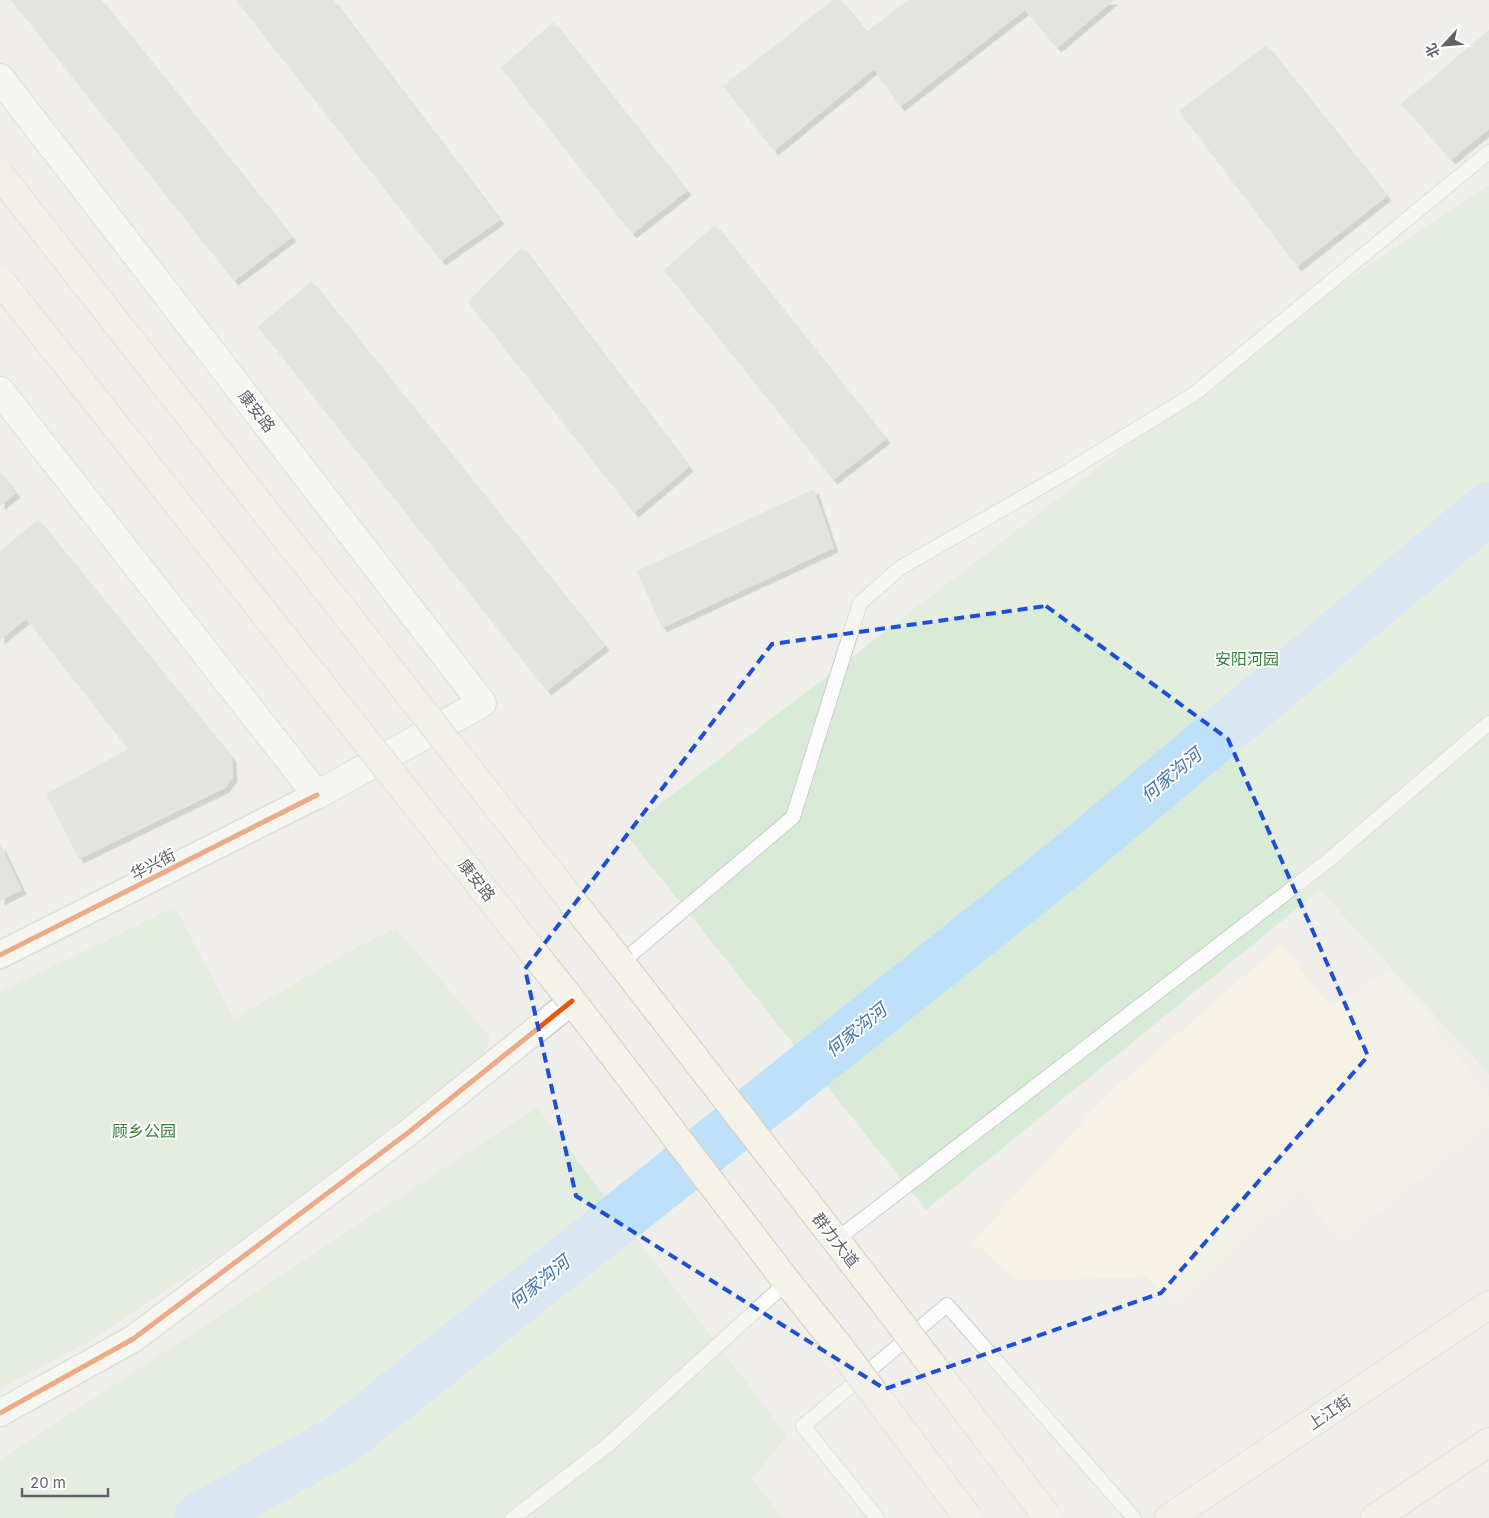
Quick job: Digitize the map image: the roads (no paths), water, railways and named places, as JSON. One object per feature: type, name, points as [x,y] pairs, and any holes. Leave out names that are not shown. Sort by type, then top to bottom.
[{"type":"main road","name":"康安路","points":[[0,78],[482,703],[318,795]]},
{"type":"main road","points":[[0,175],[621,963]]},
{"type":"main road","name":"康安路","points":[[0,280],[572,1001]]},
{"type":"main road","points":[[0,391],[318,795]]},
{"type":"main road","name":"群力大道","points":[[621,963],[800,1193],[1048,1518]]},
{"type":"main road","points":[[572,1001],[787,1282],[840,1348],[968,1518]]},
{"type":"main road","name":"上江街","points":[[1169,1518],[1489,1305]]},
{"type":"main road","points":[[1376,1518],[1489,1442]]},
{"type":"street","name":"华兴街","points":[[0,955],[318,795]]},
{"type":"street","points":[[0,1413],[133,1339],[408,1132],[572,1001]]},
{"type":"lane","points":[[621,963],[793,817],[860,603],[900,568],[1194,394],[1489,152]]},
{"type":"lane","points":[[836,1240],[1329,860],[1489,723]]},
{"type":"lane","points":[[513,1518],[608,1445],[787,1282]]},
{"type":"lane","points":[[877,1518],[802,1426],[947,1305],[1134,1518]]},
{"type":"waterway","name":"何家沟河","points":[[200,1518],[341,1440],[1065,863],[1489,508]]},
{"type":"park label","name":"安阳河园","points":[[1247,659]]},
{"type":"park label","name":"顾乡公园","points":[[144,1131]]}]
